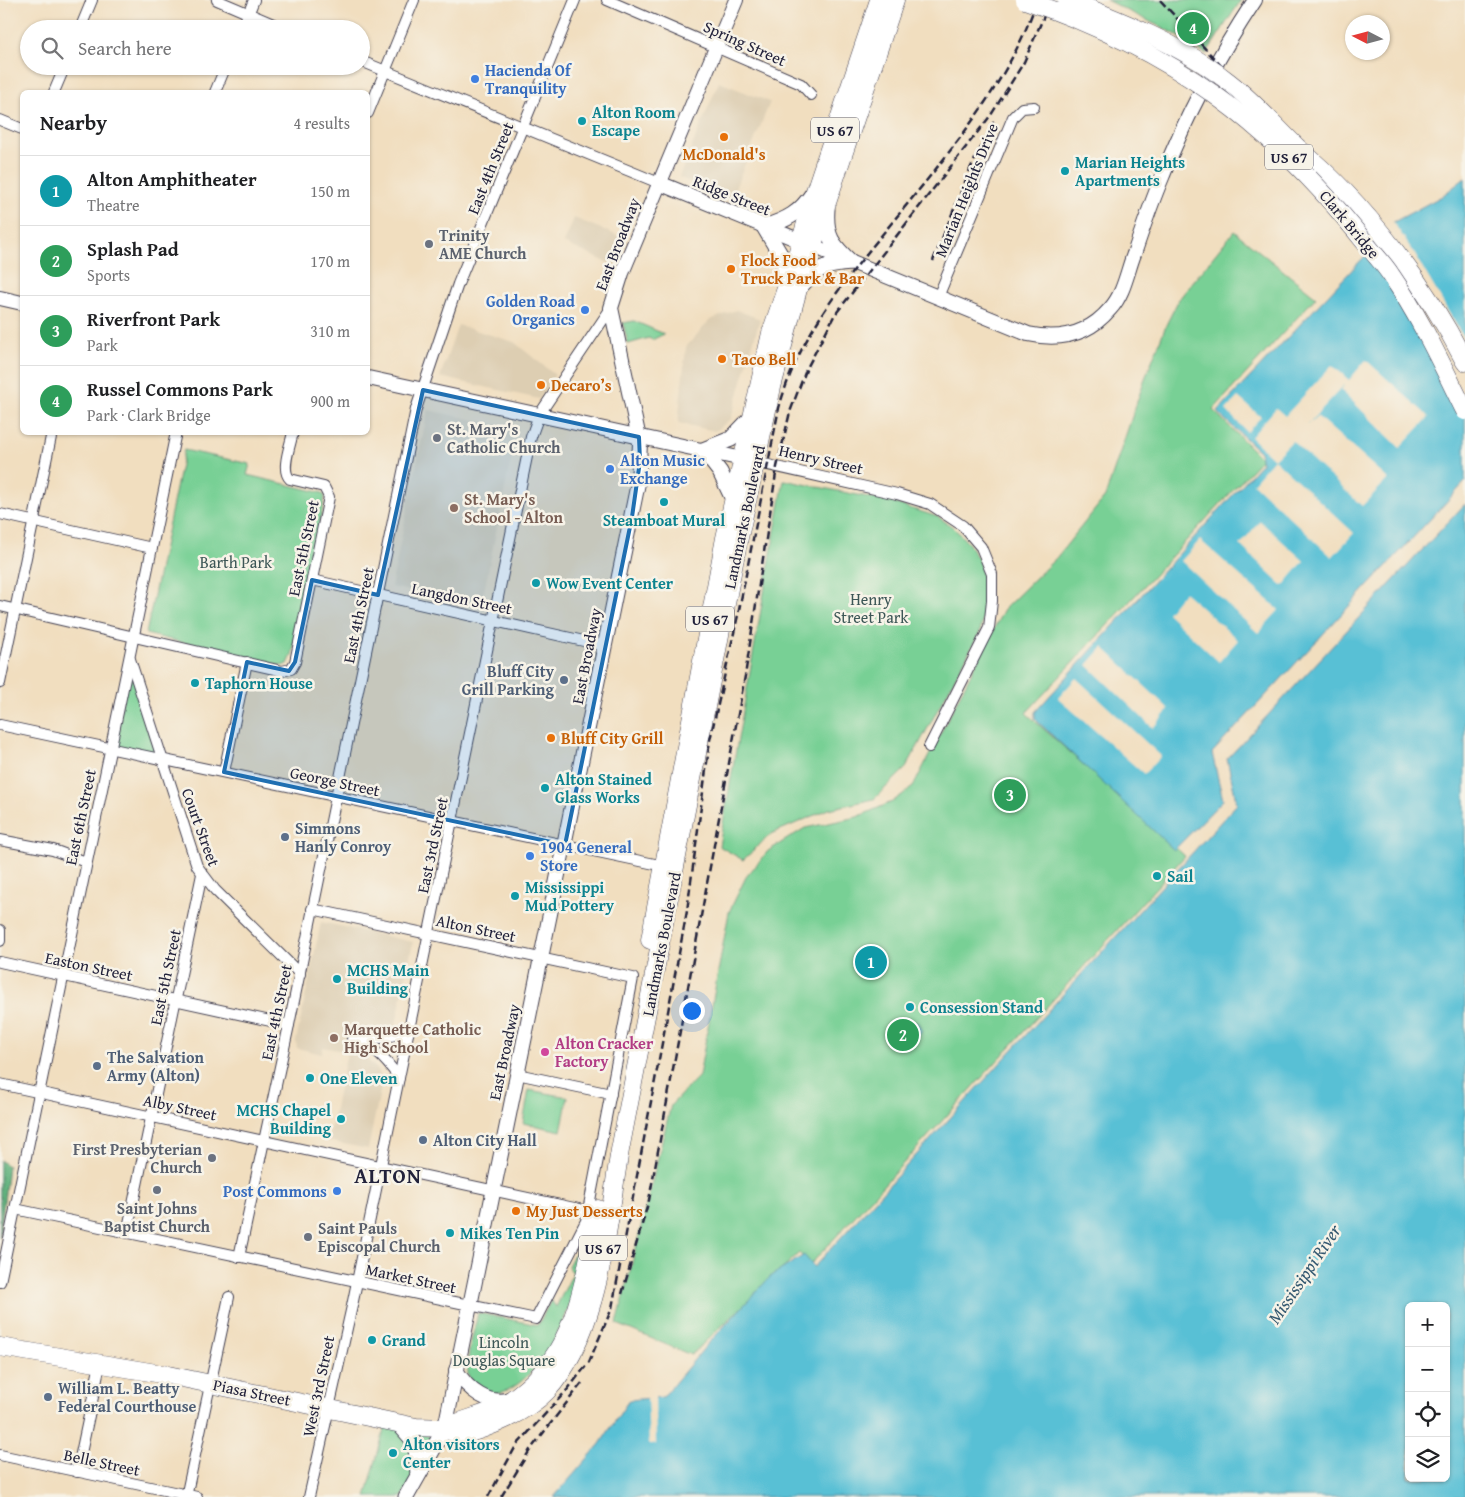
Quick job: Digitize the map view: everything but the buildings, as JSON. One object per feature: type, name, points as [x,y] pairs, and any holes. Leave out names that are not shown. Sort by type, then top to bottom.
[{"type":"highway","name":"Clark Bridge","points":[[1026,0],[1097,27],[1136,46],[1181,71],[1253,123],[1332,202],[1390,274],[1409,304],[1465,411]]},
{"type":"highway","name":"Clark Bridge","points":[[1067,0],[1138,29],[1186,55],[1224,78],[1255,104],[1363,212],[1420,287],[1452,336],[1465,362]]},
{"type":"highway","name":"Landmarks Boulevard","points":[[445,1428],[460,1436],[478,1431],[512,1416],[546,1392],[570,1359],[583,1334],[604,1244],[748,460],[793,287],[822,194],[891,3]]},
{"type":"highway","name":"Landmarks Boulevard","points":[[445,1428],[459,1421],[493,1411],[528,1387],[552,1361],[568,1334],[580,1300],[733,500],[748,460],[752,416],[771,333],[793,287]]},
{"type":"highway","name":"Piasa Street","points":[[0,1347],[211,1383],[416,1427],[445,1428]]},
{"type":"main road","points":[[822,194],[788,219],[764,227],[783,259],[793,287],[815,271],[831,265],[852,263]]},
{"type":"main road","points":[[822,194],[826,226],[832,243],[852,263]]},
{"type":"main road","points":[[733,500],[720,472],[703,450],[731,439],[752,416]]},
{"type":"main road","points":[[398,1423],[412,1439],[416,1448],[418,1475]]},
{"type":"main road","points":[[406,1497],[445,1428]]},
{"type":"street","points":[[84,20],[92,0]]},
{"type":"street","points":[[217,0],[263,20]]},
{"type":"street","points":[[246,20],[254,0]]},
{"type":"street","points":[[370,108],[414,0]]},
{"type":"street","name":"East 4th Street","points":[[238,1257],[300,974],[416,409],[458,284],[575,0]]},
{"type":"street","name":"Spring Street","points":[[607,0],[801,84],[811,94]]},
{"type":"street","name":"East Broadway","points":[[445,1428],[638,483],[640,461],[639,436],[612,308],[622,273],[736,0]]},
{"type":"street","name":"Ridge Street","points":[[370,64],[1012,328],[1041,337],[1071,336],[1092,325],[1112,308],[1118,298],[1151,206],[1184,125],[1213,67],[1254,0]]},
{"type":"street","points":[[55,90],[61,75]]},
{"type":"street","points":[[216,90],[222,75]]},
{"type":"street","name":"Marian Heights Drive","points":[[938,297],[1013,117],[1022,108],[1034,107]]},
{"type":"street","points":[[0,120],[20,128]]},
{"type":"street","points":[[0,298],[20,303]]},
{"type":"street","name":"East 3rd Street","points":[[357,1282],[531,437],[539,415],[612,308]]},
{"type":"street","name":"Henry Street","points":[[370,378],[703,450],[896,494],[930,504],[964,526],[973,535],[981,548],[992,574],[989,628],[929,747]]},
{"type":"street","points":[[0,683],[51,435]]},
{"type":"street","name":"East 6th Street","points":[[0,1282],[175,435]]},
{"type":"street","name":"East 5th Street","points":[[247,662],[282,670],[290,669],[295,662],[330,497],[324,487],[287,476],[286,470],[292,435]]},
{"type":"street","points":[[0,514],[34,520],[152,548]]},
{"type":"street","name":"Langdon Street","points":[[312,580],[606,646]]},
{"type":"street","points":[[0,606],[247,662],[224,772]]},
{"type":"street","name":"Court Street","points":[[129,657],[161,759],[194,857],[202,874],[300,974]]},
{"type":"street","name":"George Street","points":[[0,725],[664,866]]},
{"type":"street","points":[[0,840],[53,850],[86,862]]},
{"type":"street","name":"East 5th Street","points":[[127,1232],[202,874]]},
{"type":"street","name":"Alton Street","points":[[312,909],[633,978],[611,1094]]},
{"type":"street","points":[[0,930],[0,941]]},
{"type":"street","name":"Easton Street","points":[[0,962],[289,1025]]},
{"type":"street","points":[[399,1078],[382,1057],[364,1044],[352,1039],[381,1038],[408,1032]]},
{"type":"street","points":[[517,1074],[611,1094],[588,1211]]},
{"type":"street","name":"Alby Street","points":[[0,1084],[588,1211]]},
{"type":"street","name":"Market Street","points":[[15,1209],[536,1320],[583,1230],[588,1211]]},
{"type":"street","name":"West 3rd Street","points":[[310,1497],[357,1282]]},
{"type":"street","points":[[186,1496],[229,1296]]},
{"type":"street","points":[[77,1472],[100,1364]]},
{"type":"street","points":[[456,1370],[468,1387],[483,1397],[508,1400],[516,1397]]},
{"type":"street","name":"Belle Street","points":[[0,1455],[197,1497]]},
{"type":"highlighted area","points":[[423,390],[639,437],[640,461],[632,517],[565,845],[224,772],[247,662],[289,671],[295,662],[312,580],[378,595]]},
{"type":"shaded area","points":[[719,82],[770,102],[730,201],[679,177]]},
{"type":"shaded area","points":[[574,218],[626,239],[615,266],[564,243]]},
{"type":"shaded area","points":[[736,310],[760,319],[731,419],[715,431],[678,423],[686,347],[710,320]]},
{"type":"shaded area","points":[[458,325],[514,342],[555,375],[539,399],[440,377]]},
{"type":"shaded area","name":"St. Mary's School - Alton","points":[[428,410],[517,429],[481,606],[391,587]]},
{"type":"shaded area","name":"Marquette Catholic High School","points":[[321,922],[413,942],[395,1029],[373,1035],[367,1059],[377,1069],[382,1082],[368,1149],[328,1141],[347,1052],[323,1047],[322,1054],[297,1048],[296,1041]]},
{"type":"green space","points":[[1106,0],[1241,0],[1206,54],[1177,35]]},
{"type":"green space","points":[[1234,231],[1316,297],[1213,410],[1262,459],[1026,713],[1185,856],[811,1264],[799,1253],[691,1355],[617,1324],[671,1105],[699,1076],[729,912],[746,877],[768,851],[805,828],[857,817],[892,802],[913,787],[1004,609],[1057,557],[1105,497],[1144,381],[1167,323],[1179,299]]},
{"type":"green space","points":[[634,321],[664,334],[652,340],[649,338],[628,344],[623,323]]},
{"type":"green space","name":"Barth Park","points":[[184,450],[250,464],[247,475],[323,493],[325,497],[292,655],[288,664],[282,666],[146,634]]},
{"type":"green space","name":"Henry Street Park","points":[[784,480],[887,501],[938,517],[953,527],[969,544],[978,559],[984,580],[985,606],[980,632],[906,768],[874,799],[829,809],[771,834],[743,860],[719,846]]},
{"type":"green space","points":[[129,664],[157,755],[114,746]]},
{"type":"green space","points":[[529,1090],[568,1097],[561,1131],[523,1123]]},
{"type":"green space","points":[[0,1160],[8,1166],[0,1237]]},
{"type":"green space","name":"Lincoln Douglas Square","points":[[588,1227],[583,1256],[570,1302],[559,1331],[547,1353],[531,1372],[511,1388],[500,1393],[489,1393],[479,1388],[470,1378],[467,1367],[478,1313],[538,1325],[551,1300],[556,1307],[573,1273],[568,1266]]},
{"type":"green space","points":[[386,1423],[418,1430],[435,1439],[402,1497],[366,1497]]},
{"type":"water","points":[[1465,178],[1465,482],[1212,753],[1223,800],[1174,850],[1035,719],[1035,712],[1262,463],[1260,452],[1217,412],[1366,255],[1394,240],[1390,224],[1442,196]]},
{"type":"water","name":"Mississippi River","points":[[1465,504],[1465,1497],[554,1497],[600,1444],[629,1400],[663,1397],[705,1347],[770,1277],[804,1255],[814,1267],[1237,804],[1227,759]]},
{"type":"water","points":[[900,1021],[919,1023],[922,1030],[918,1037],[909,1043],[895,1047],[891,1046],[886,1038],[888,1030]]},
{"type":"pier","points":[[1392,220],[1414,253],[1465,340],[1465,414],[1372,248],[1391,239],[1387,224]]},
{"type":"pier","points":[[1366,360],[1429,417],[1400,448],[1341,390],[1345,384],[1307,425],[1317,416],[1388,479],[1362,506],[1292,441],[1274,459],[1251,437],[1276,408],[1285,416],[1332,365],[1349,380]]},
{"type":"pier","points":[[1238,397],[1261,417],[1247,432],[1226,410]]},
{"type":"pier","points":[[1274,459],[1354,533],[1332,557],[1253,483]]},
{"type":"pier","points":[[1260,521],[1304,561],[1283,586],[1240,545]]},
{"type":"pier","points":[[1200,540],[1279,610],[1258,633],[1181,561]]},
{"type":"pier","points":[[1184,592],[1238,640],[1219,662],[1167,613]]},
{"type":"pier","points":[[1103,647],[1169,709],[1153,728],[1087,665]]},
{"type":"pier","points":[[1076,678],[1161,756],[1144,774],[1058,698]]},
{"type":"pier","points":[[655,1395],[656,1444],[649,1444],[647,1396]]},
{"type":"railway","points":[[488,1497],[516,1446],[568,1389],[589,1362],[612,1308],[687,911],[710,740],[738,615],[779,408],[786,387],[803,347],[837,292],[938,166],[985,102],[1006,69],[1023,35],[1037,0]]},
{"type":"railway","points":[[622,1294],[649,1200],[745,676],[777,467],[790,412],[806,370],[834,316],[991,115],[1024,62],[1051,0]]},
{"type":"railway","points":[[1160,0],[1224,69]]},
{"type":"railway","points":[[933,261],[971,167],[995,120]]},
{"type":"railway","points":[[501,1497],[530,1450],[582,1383]]},
{"type":"place","name":"Russel Commons Park","points":[[1193,28]]},
{"type":"place","name":"Hacienda Of Tranquility","points":[[475,79]]},
{"type":"place","name":"Alton Room Escape","points":[[582,121]]},
{"type":"place","name":"McDonald's","points":[[724,137]]},
{"type":"place","name":"Marian Heights Apartments","points":[[1065,171]]},
{"type":"place","name":"Trinity AME Church","points":[[429,244]]},
{"type":"place","name":"Flock Food Truck Park & Bar","points":[[731,269]]},
{"type":"place","name":"Golden Road Organics","points":[[585,310]]},
{"type":"place","name":"Taco Bell","points":[[722,359]]},
{"type":"place","name":"Decaro’s","points":[[541,385]]},
{"type":"place","name":"St. Mary's Catholic Church","points":[[437,438]]},
{"type":"place","name":"Alton Music Exchange","points":[[610,469]]},
{"type":"place","name":"Steamboat Mural","points":[[664,502]]},
{"type":"place","name":"St. Mary's School - Alton","points":[[454,508]]},
{"type":"place","name":"Wow Event Center","points":[[536,583]]},
{"type":"place","name":"Bluff City Grill Parking","points":[[564,680]]},
{"type":"place","name":"Taphorn House","points":[[195,683]]},
{"type":"place","name":"Bluff City Grill","points":[[551,738]]},
{"type":"place","name":"Alton Stained Glass Works","points":[[545,788]]},
{"type":"place","name":"Riverfront Park","points":[[1010,795]]},
{"type":"place","name":"Simmons Hanly Conroy","points":[[285,837]]},
{"type":"place","name":"1904 General Store","points":[[530,856]]},
{"type":"place","name":"Sail","points":[[1157,876]]},
{"type":"place","name":"Mississippi Mud Pottery","points":[[515,896]]},
{"type":"place","name":"Alton Amphitheater","points":[[871,962]]},
{"type":"place","name":"MCHS Main Building","points":[[337,979]]},
{"type":"place","name":"Consession Stand","points":[[910,1007]]},
{"type":"place","name":"Splash Pad","points":[[903,1035]]},
{"type":"place","name":"Marquette Catholic High School","points":[[334,1038]]},
{"type":"place","name":"Alton Cracker Factory","points":[[545,1052]]},
{"type":"place","name":"The Salvation Army (Alton)","points":[[97,1066]]},
{"type":"place","name":"One Eleven","points":[[310,1078]]},
{"type":"place","name":"MCHS Chapel Building","points":[[341,1119]]},
{"type":"place","name":"Alton City Hall","points":[[423,1140]]},
{"type":"place","name":"First Presbyterian Church","points":[[212,1158]]},
{"type":"place","name":"Saint Johns Baptist Church","points":[[157,1190]]},
{"type":"place","name":"Post Commons","points":[[337,1191]]},
{"type":"place","name":"My Just Desserts","points":[[516,1211]]},
{"type":"place","name":"Mikes Ten Pin","points":[[450,1233]]},
{"type":"place","name":"Saint Pauls Episcopal Church","points":[[308,1237]]},
{"type":"place","name":"Grand","points":[[372,1340]]},
{"type":"place","name":"William L. Beatty Federal Courthouse","points":[[48,1397]]},
{"type":"place","name":"Alton visitors Center","points":[[393,1453]]},
{"type":"district","name":"ALTON","points":[[388,1175]]}]
